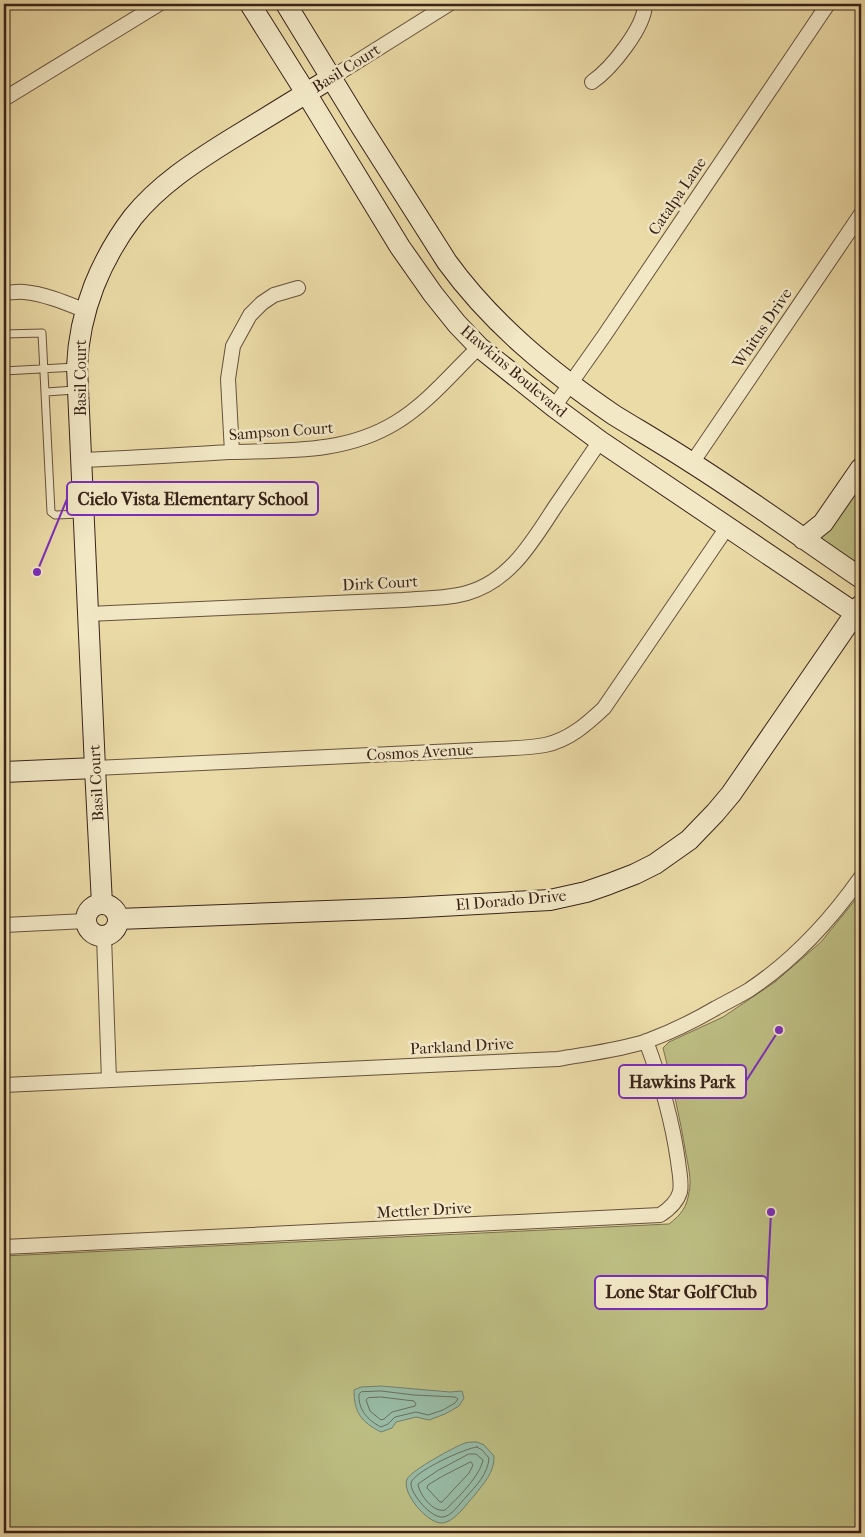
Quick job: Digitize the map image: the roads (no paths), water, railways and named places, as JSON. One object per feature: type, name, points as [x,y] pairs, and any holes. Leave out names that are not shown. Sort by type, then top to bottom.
[{"type":"street","points":[[4,99],[159,4]]},
{"type":"street","name":"Hawkins Boulevard","points":[[250,4],[400,247],[433,294],[457,324],[479,347],[600,441],[859,612]]},
{"type":"street","name":"Hawkins Boulevard","points":[[286,4],[398,186],[463,283],[523,345],[570,383],[622,420],[692,463],[861,578]]},
{"type":"street","name":"Basil Court","points":[[102,904],[94,768],[77,367],[81,329],[98,277],[123,231],[142,207],[165,184],[190,165],[449,4]]},
{"type":"street","points":[[592,82],[612,65],[639,25],[645,12],[645,4]]},
{"type":"street","name":"Catalpa Lane","points":[[554,407],[828,4]]},
{"type":"street","name":"Whitus Drive","points":[[692,463],[861,214]]},
{"type":"street","points":[[232,452],[228,379],[233,346],[250,315],[262,303],[274,295],[298,288]]},
{"type":"street","points":[[4,293],[32,293],[86,311]]},
{"type":"street","name":"Sampson Court","points":[[81,460],[323,448],[348,442],[394,424],[416,409],[479,347]]},
{"type":"street","name":"Dirk Court","points":[[88,614],[403,600],[467,593],[498,578],[523,555],[600,441]]},
{"type":"street","points":[[803,539],[823,523],[861,468]]},
{"type":"street","name":"Cosmos Avenue","points":[[4,772],[497,749],[543,745],[554,742],[588,724],[604,708],[728,526]]},
{"type":"street","name":"El Dorado Drive","points":[[118,919],[405,908],[550,900],[586,892],[635,874],[655,864],[689,840],[715,813],[731,794],[859,612]]},
{"type":"street","name":"Parkland Drive","points":[[4,1085],[558,1059],[646,1041],[689,1024],[749,990],[773,973],[804,946],[830,918],[861,877]]},
{"type":"street","points":[[102,904],[108,905],[113,909],[118,919],[118,925],[114,931],[110,935],[104,936],[97,936],[91,933],[86,921],[87,914],[91,909],[102,904]]},
{"type":"street","points":[[4,925],[86,921]]},
{"type":"street","points":[[104,936],[109,1080]]},
{"type":"street","name":"Mettler Drive","points":[[4,1247],[660,1215],[666,1211],[680,1192],[680,1178],[676,1144],[668,1105],[646,1041]]},
{"type":"lane","points":[[4,334],[42,333],[51,512],[55,515],[84,513]]},
{"type":"lane","points":[[4,371],[77,367]]},
{"type":"lane","points":[[46,392],[78,390]]},
{"type":"water","points":[[381,1386],[450,1392],[462,1391],[464,1398],[459,1406],[445,1414],[429,1420],[416,1417],[396,1422],[392,1428],[381,1432],[368,1424],[360,1415],[355,1404],[354,1390],[361,1387]]},
{"type":"water","points":[[477,1442],[484,1445],[494,1456],[493,1467],[488,1478],[456,1516],[442,1523],[430,1519],[417,1507],[412,1499],[406,1485],[407,1479],[425,1465],[452,1449],[465,1443]]},
{"type":"place","name":"Cielo Vista Elementary School","points":[[37,572]]},
{"type":"place","name":"Hawkins Park","points":[[779,1030]]},
{"type":"place","name":"Lone Star Golf Club","points":[[771,1212]]}]
